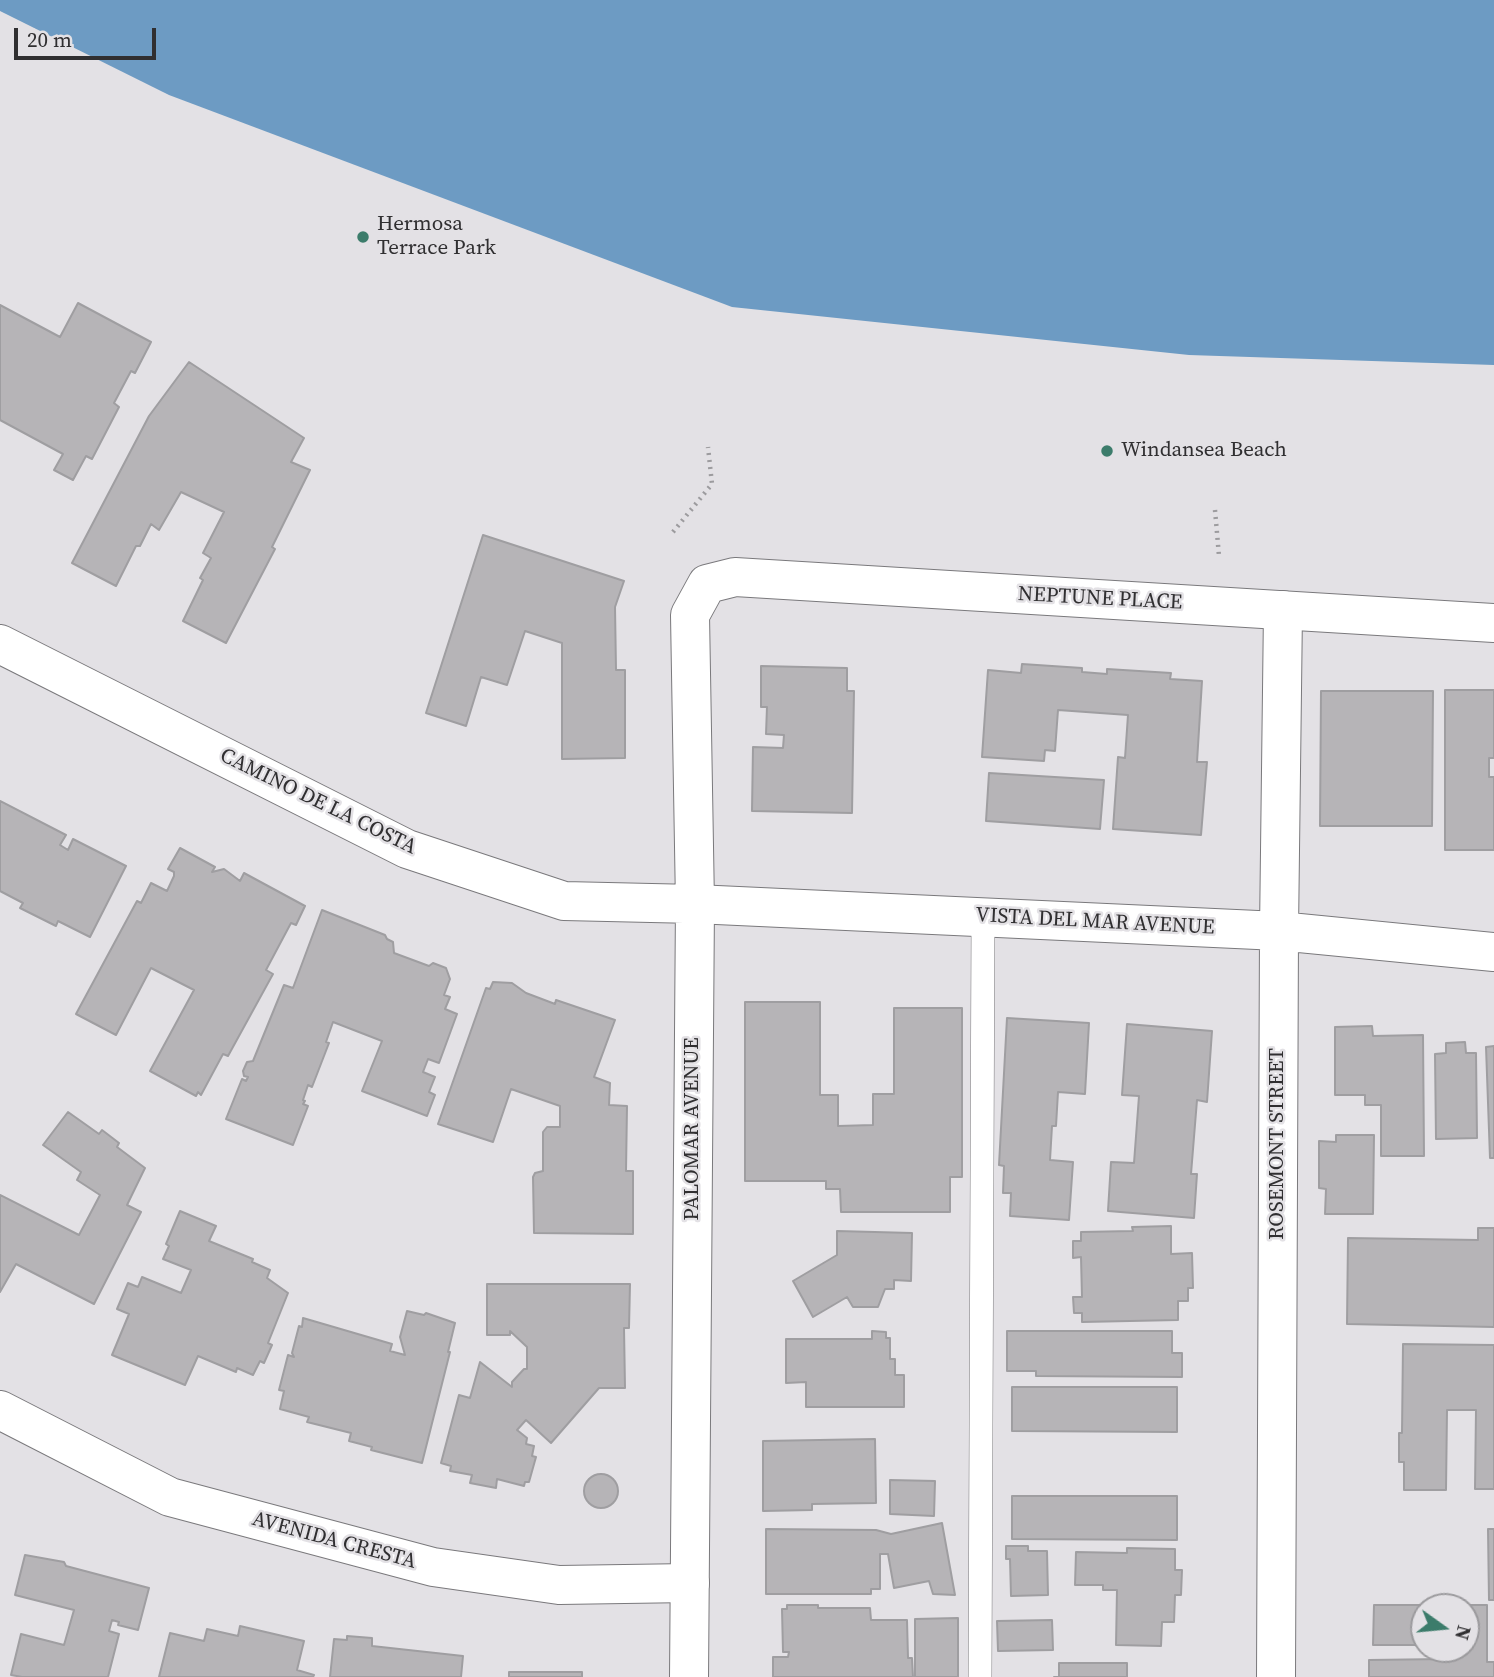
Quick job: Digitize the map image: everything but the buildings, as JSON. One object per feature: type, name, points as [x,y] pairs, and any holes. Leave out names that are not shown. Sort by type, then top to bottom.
[{"type":"street","name":"NEPTUNE PLACE","points":[[707,584],[735,577],[1494,623]]},
{"type":"street","name":"PALOMAR AVENUE","points":[[689,1677],[695,904],[690,615],[707,584]]},
{"type":"street","name":"ROSEMONT STREET","points":[[1276,1677],[1283,610]]},
{"type":"street","name":"CAMINO DE LA COSTA","points":[[0,644],[407,849],[564,901],[695,904]]},
{"type":"street","name":"VISTA DEL MAR AVENUE","points":[[695,904],[1279,931],[1494,952]]},
{"type":"street","name":"AVENIDA CRESTA","points":[[0,1410],[170,1497],[433,1567],[559,1585],[690,1583]]},
{"type":"lane","points":[[980,1677],[983,916]]},
{"type":"path","points":[[673,531],[712,484],[708,447]]},
{"type":"path","points":[[1215,510],[1219,555]]},
{"type":"water","points":[[0,0],[1494,0],[1494,365],[1189,355],[732,307],[169,95],[0,11]]},
{"type":"place","name":"Hermosa Terrace Park","points":[[363,237]]},
{"type":"place","name":"Windansea Beach","points":[[1107,451]]}]
